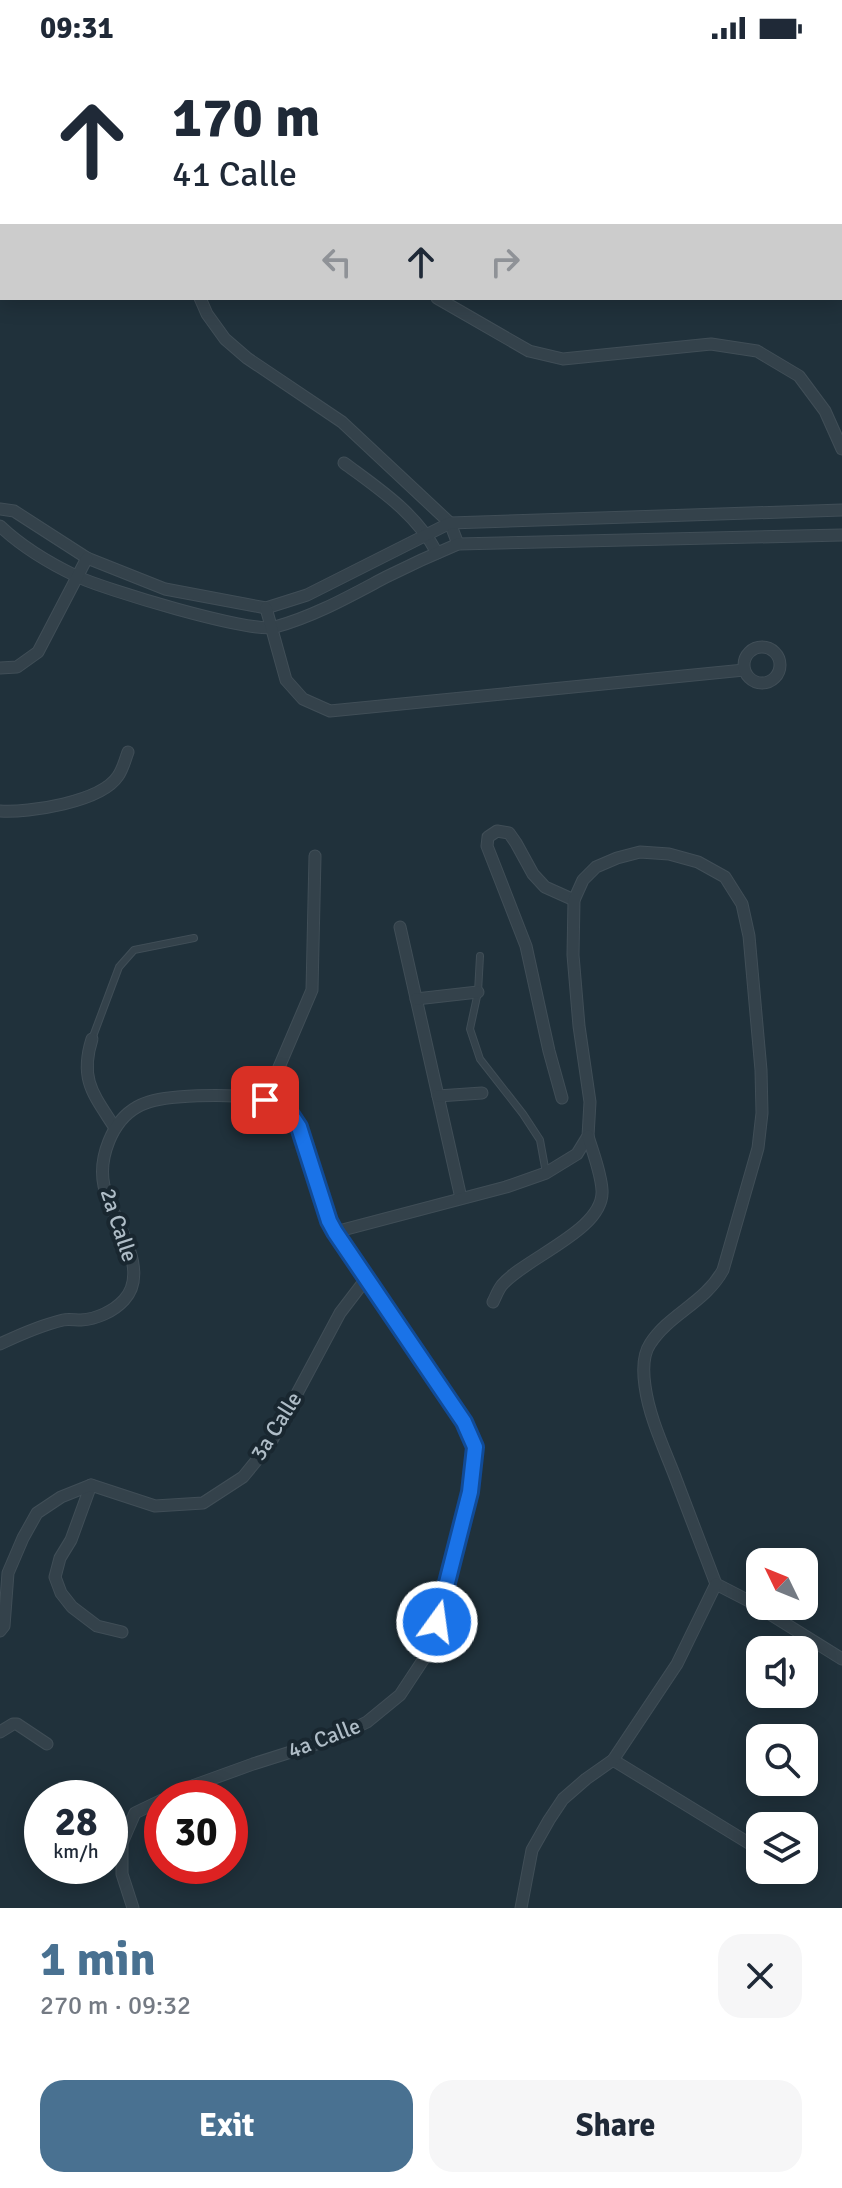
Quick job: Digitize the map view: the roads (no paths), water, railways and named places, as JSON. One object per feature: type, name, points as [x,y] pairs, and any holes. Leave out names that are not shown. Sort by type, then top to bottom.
[{"type":"street","points":[[201,300],[225,339],[247,358],[342,422],[450,523],[458,544]]},
{"type":"street","points":[[440,300],[529,351],[563,359],[711,344],[757,351],[799,376],[825,411],[842,449]]},
{"type":"street","points":[[344,463],[405,509],[427,534],[437,553]]},
{"type":"street","points":[[0,509],[14,511],[87,558],[165,589],[266,608],[307,595],[450,523],[842,510]]},
{"type":"street","points":[[0,526],[15,539],[77,577],[160,605],[272,629],[336,605],[385,577],[458,544],[842,535]]},
{"type":"street","points":[[0,668],[17,667],[38,652],[87,558]]},
{"type":"street","points":[[266,608],[286,680],[303,699],[330,711],[744,670]]},
{"type":"street","points":[[0,811],[37,810],[63,805],[107,787],[119,774],[128,752]]},
{"type":"street","points":[[562,1098],[526,946],[487,846],[488,837],[497,831],[509,833],[533,874],[545,887],[574,900]]},
{"type":"street","points":[[493,1302],[499,1287],[575,1234],[600,1207],[602,1191],[588,1136],[590,1102],[573,955],[574,900],[583,880],[596,867],[640,852],[669,854],[698,862],[725,877],[742,904],[749,936],[762,1113],[758,1148],[723,1270],[707,1293],[649,1344],[644,1357],[645,1389],[658,1435],[716,1584],[842,1659]]},
{"type":"street","points":[[92,1039],[87,1056],[87,1077],[94,1095],[115,1128],[137,1107],[163,1098],[210,1095],[265,1100],[312,990],[315,856]]},
{"type":"street","points":[[400,927],[461,1198]]},
{"type":"street","points":[[416,999],[478,992]]},
{"type":"street","points":[[438,1096],[482,1093]]},
{"type":"street","name":"4a Calle","points":[[209,1780],[332,1739],[367,1722],[400,1695],[431,1648],[470,1492],[475,1447],[464,1422],[335,1232],[299,1127],[279,1103],[265,1100]]},
{"type":"street","name":"2a Calle","points":[[0,1344],[64,1320],[102,1316],[125,1299],[135,1276],[130,1252],[104,1186],[103,1162],[115,1128]]},
{"type":"street","points":[[335,1232],[546,1173],[577,1154],[588,1136]]},
{"type":"street","name":"3a Calle","points":[[91,1485],[155,1506],[203,1503],[243,1477],[270,1444],[340,1313],[366,1279]]},
{"type":"street","points":[[0,1631],[4,1626],[8,1573],[37,1513],[61,1497],[91,1485]]},
{"type":"street","points":[[91,1485],[55,1577],[61,1593],[72,1607],[97,1626],[122,1632]]},
{"type":"street","points":[[521,1908],[532,1850],[549,1820],[563,1799],[613,1760],[677,1664],[716,1584]]},
{"type":"street","points":[[0,1732],[17,1724],[47,1744]]},
{"type":"street","points":[[613,1760],[746,1841]]},
{"type":"street","name":"4a Calle","points":[[128,1824],[135,1813],[144,1809]]},
{"type":"street","name":"4a Calle","points":[[125,1884],[133,1908]]},
{"type":"lane","points":[[92,1039],[119,967],[134,950],[194,938]]},
{"type":"lane","points":[[480,956],[478,992],[470,1029],[480,1059],[540,1140],[546,1173]]}]
